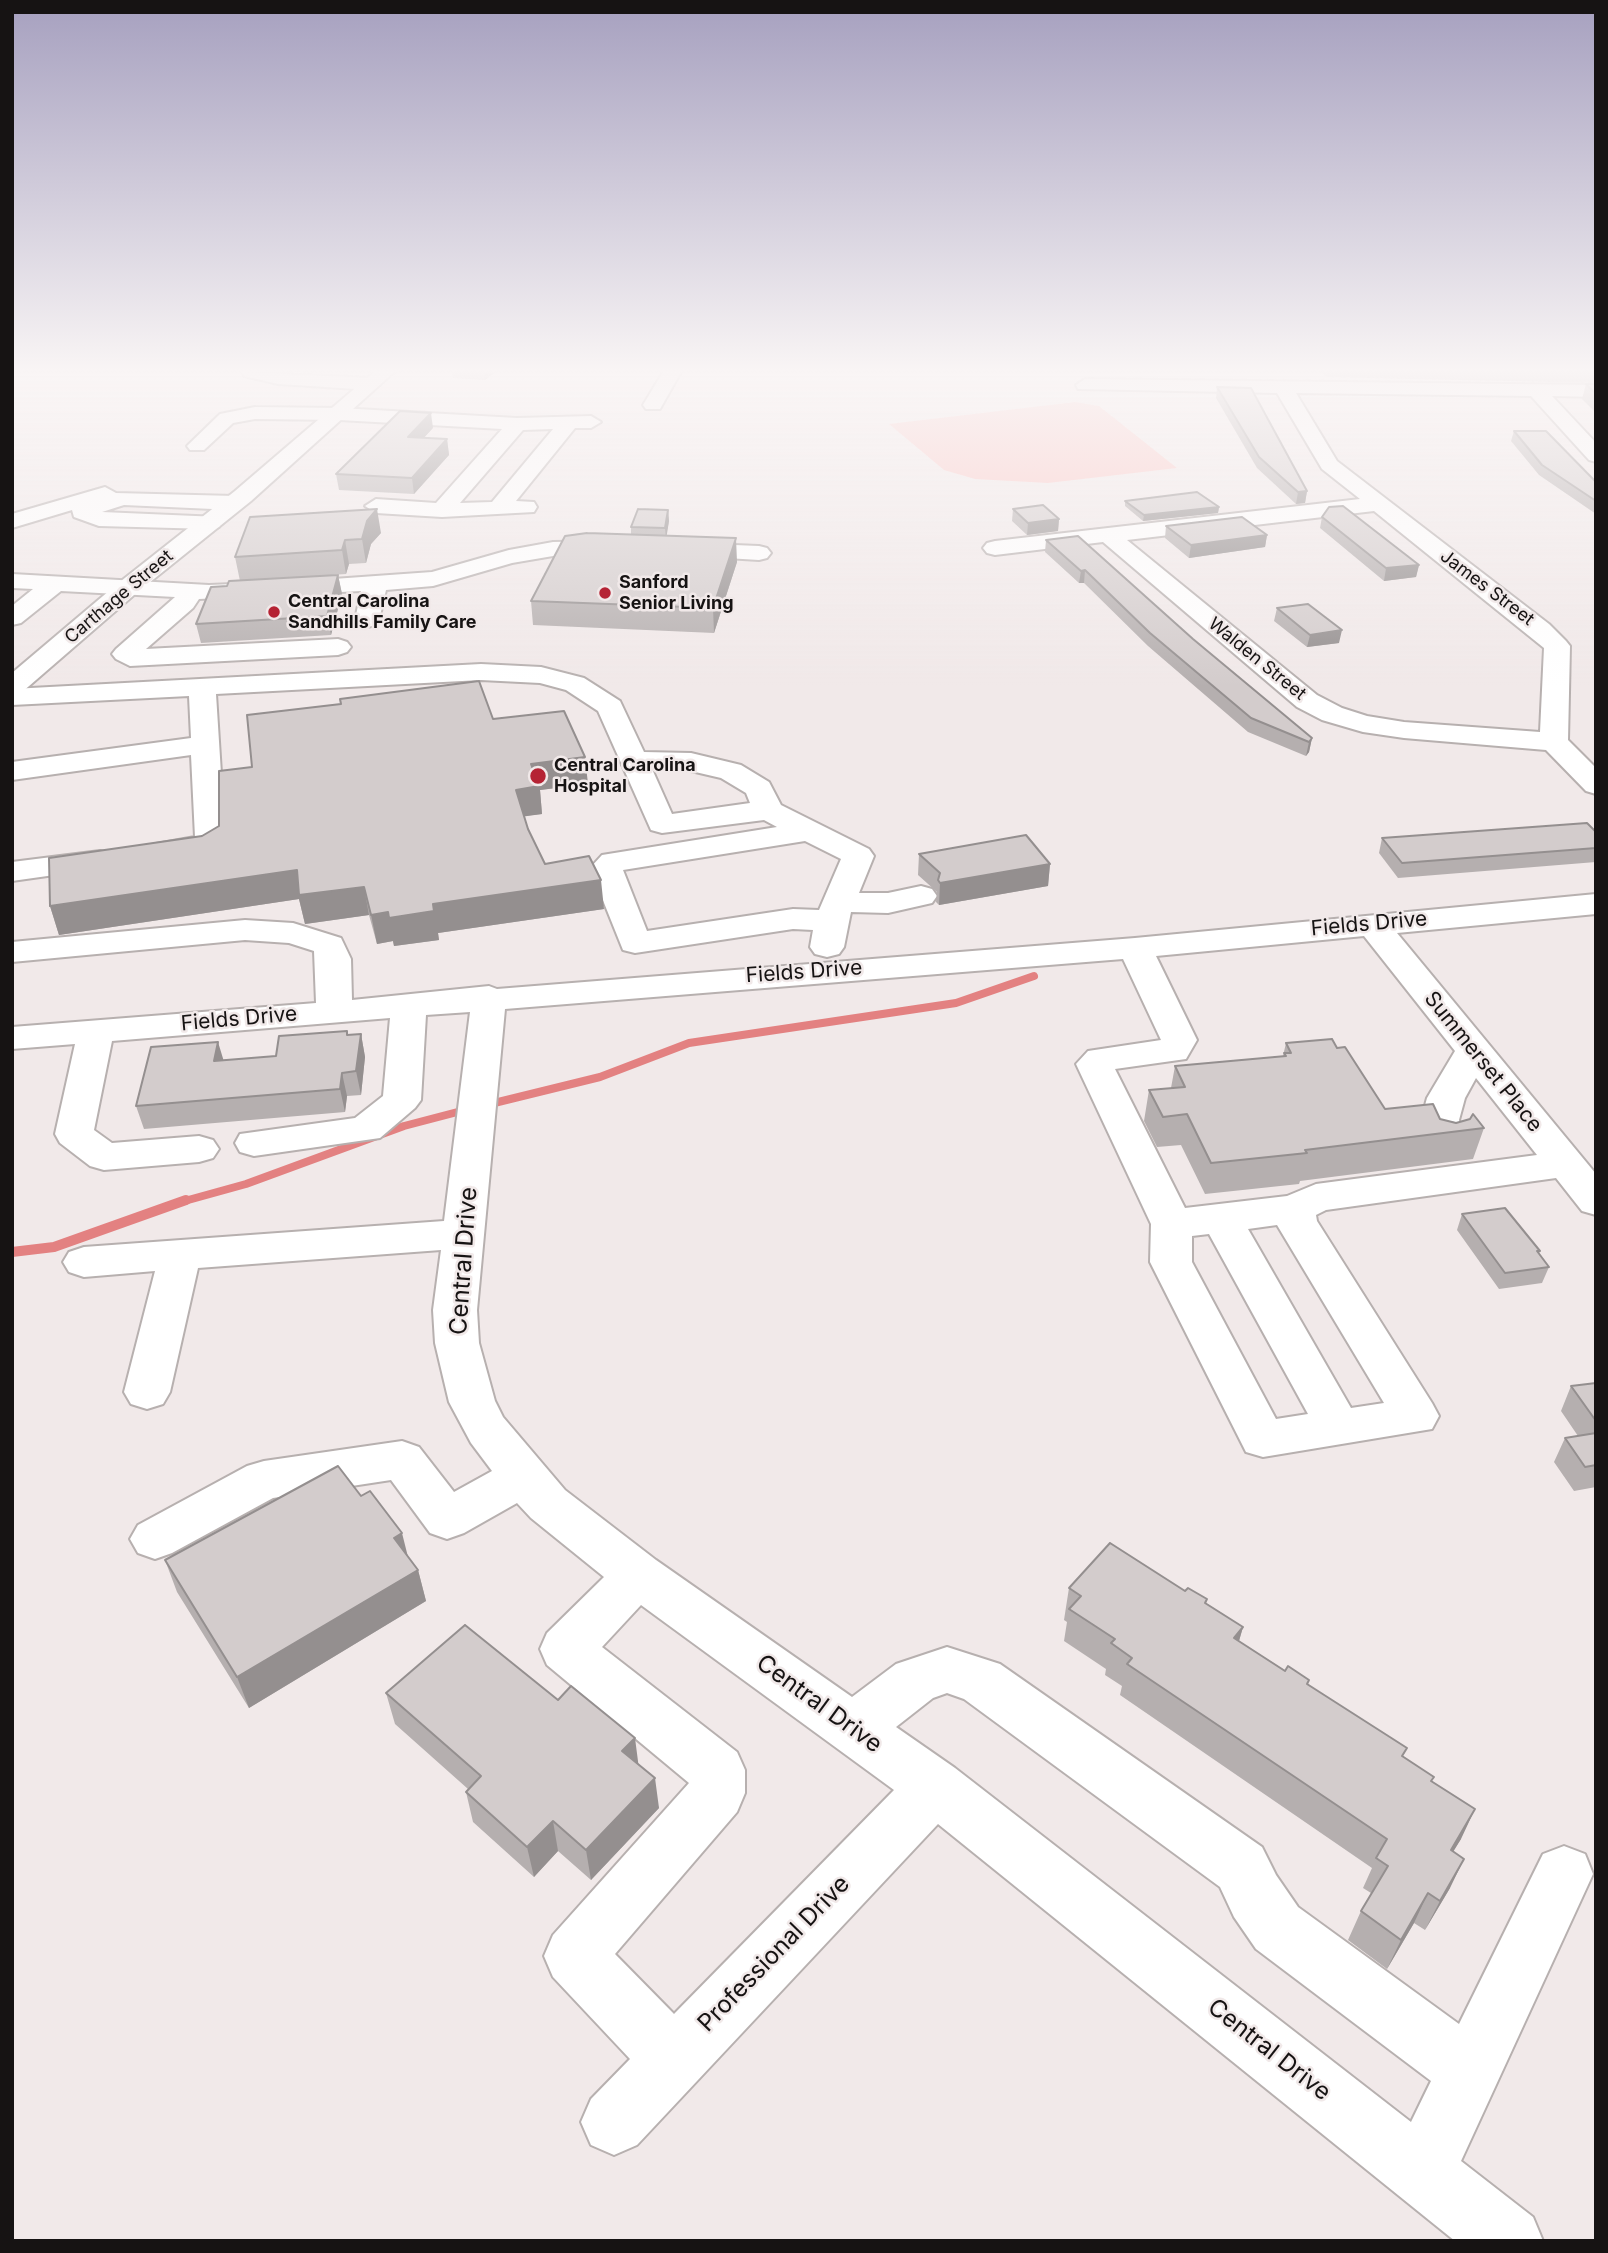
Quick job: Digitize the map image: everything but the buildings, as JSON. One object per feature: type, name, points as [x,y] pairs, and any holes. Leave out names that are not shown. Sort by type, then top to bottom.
[{"type":"street","name":"Carthage Street","points":[[12,687],[125,590],[266,477]]},
{"type":"street","points":[[442,510],[471,477]]},
{"type":"street","points":[[498,509],[524,477]]},
{"type":"street","name":"James Street","points":[[1344,477],[1540,629],[1557,646],[1554,743]]},
{"type":"street","points":[[12,521],[114,491],[239,500]]},
{"type":"street","points":[[211,522],[99,519],[82,512],[122,498],[239,500]]},
{"type":"street","points":[[995,548],[1377,504]]},
{"type":"street","points":[[376,506],[442,510],[526,507]]},
{"type":"street","name":"Walden Street","points":[[1109,536],[1307,701],[1332,714],[1363,724],[1404,730],[1554,743]]},
{"type":"street","points":[[12,581],[191,592],[374,583],[433,579],[509,557],[553,549],[628,548]]},
{"type":"street","points":[[667,549],[759,553]]},
{"type":"street","points":[[367,620],[374,583]]},
{"type":"street","points":[[12,618],[54,584]]},
{"type":"street","points":[[191,592],[184,603],[125,654],[130,658],[338,647]]},
{"type":"street","points":[[12,872],[207,844],[210,836],[205,746],[214,685],[236,652]]},
{"type":"street","points":[[12,697],[481,671],[541,675],[575,684],[601,698],[610,707],[636,760],[662,824],[768,810],[858,856],[835,912],[828,970]]},
{"type":"street","points":[[1554,743],[1596,785]]},
{"type":"street","points":[[12,771],[205,746]]},
{"type":"street","points":[[636,760],[691,762],[731,771],[759,788],[768,810]]},
{"type":"street","points":[[808,831],[613,862],[606,868],[635,943],[776,922],[921,896]]},
{"type":"street","name":"Fields Drive","points":[[12,1038],[489,997],[1135,948],[1371,923],[1596,904]]},
{"type":"street","name":"Summerset Place","points":[[1371,923],[1596,1201]]},
{"type":"street","points":[[12,952],[245,930],[293,933],[329,945],[334,960],[334,1011]]},
{"type":"street","points":[[1135,948],[1179,1040],[1173,1051],[1101,1059],[1094,1064],[1172,1224],[1171,1262],[1263,1439],[1416,1416],[1296,1222],[1296,1209]]},
{"type":"street","name":"Central Drive","points":[[489,997],[455,1310],[457,1343],[472,1402],[487,1430],[523,1478],[548,1503],[638,1575],[935,1787],[1509,2241]]},
{"type":"street","points":[[254,1143],[366,1129],[402,1100],[410,1004]]},
{"type":"street","points":[[96,1031],[74,1134],[104,1157],[199,1149]]},
{"type":"street","points":[[1458,1159],[1440,1120],[1446,1098],[1474,1050]]},
{"type":"street","points":[[1172,1224],[1296,1209],[1316,1198],[1458,1159],[1566,1164]]},
{"type":"street","points":[[1221,1218],[1339,1428]]},
{"type":"street","points":[[84,1262],[463,1234]]},
{"type":"street","points":[[147,1392],[180,1255]]},
{"type":"street","points":[[155,1539],[264,1480],[402,1460],[447,1519],[523,1478]]},
{"type":"street","points":[[638,1575],[566,1649],[716,1770],[717,1793],[574,1956],[674,2059]]},
{"type":"street","points":[[852,1728],[915,1681],[947,1670],[981,1681],[1241,1867],[1255,1896],[1277,1928],[1470,2071]]},
{"type":"street","name":"Professional Drive","points":[[614,2122],[935,1787]]},
{"type":"street","points":[[1422,2171],[1564,1874]]},
{"type":"shaded area","points":[[969,477],[1098,477],[1048,483]]},
{"type":"waterway","points":[[486,1105],[600,1077],[689,1043],[956,1003],[1034,976]]},
{"type":"waterway","points":[[181,1202],[246,1184],[404,1126],[469,1109]]},
{"type":"waterway","points":[[12,1252],[54,1247],[186,1200]]},
{"type":"place","name":"Sanford Senior Living","points":[[605,593]]},
{"type":"place","name":"Central Carolina Sandhills Family Care","points":[[274,612]]},
{"type":"place","name":"Central Carolina Hospital","points":[[538,776]]}]
